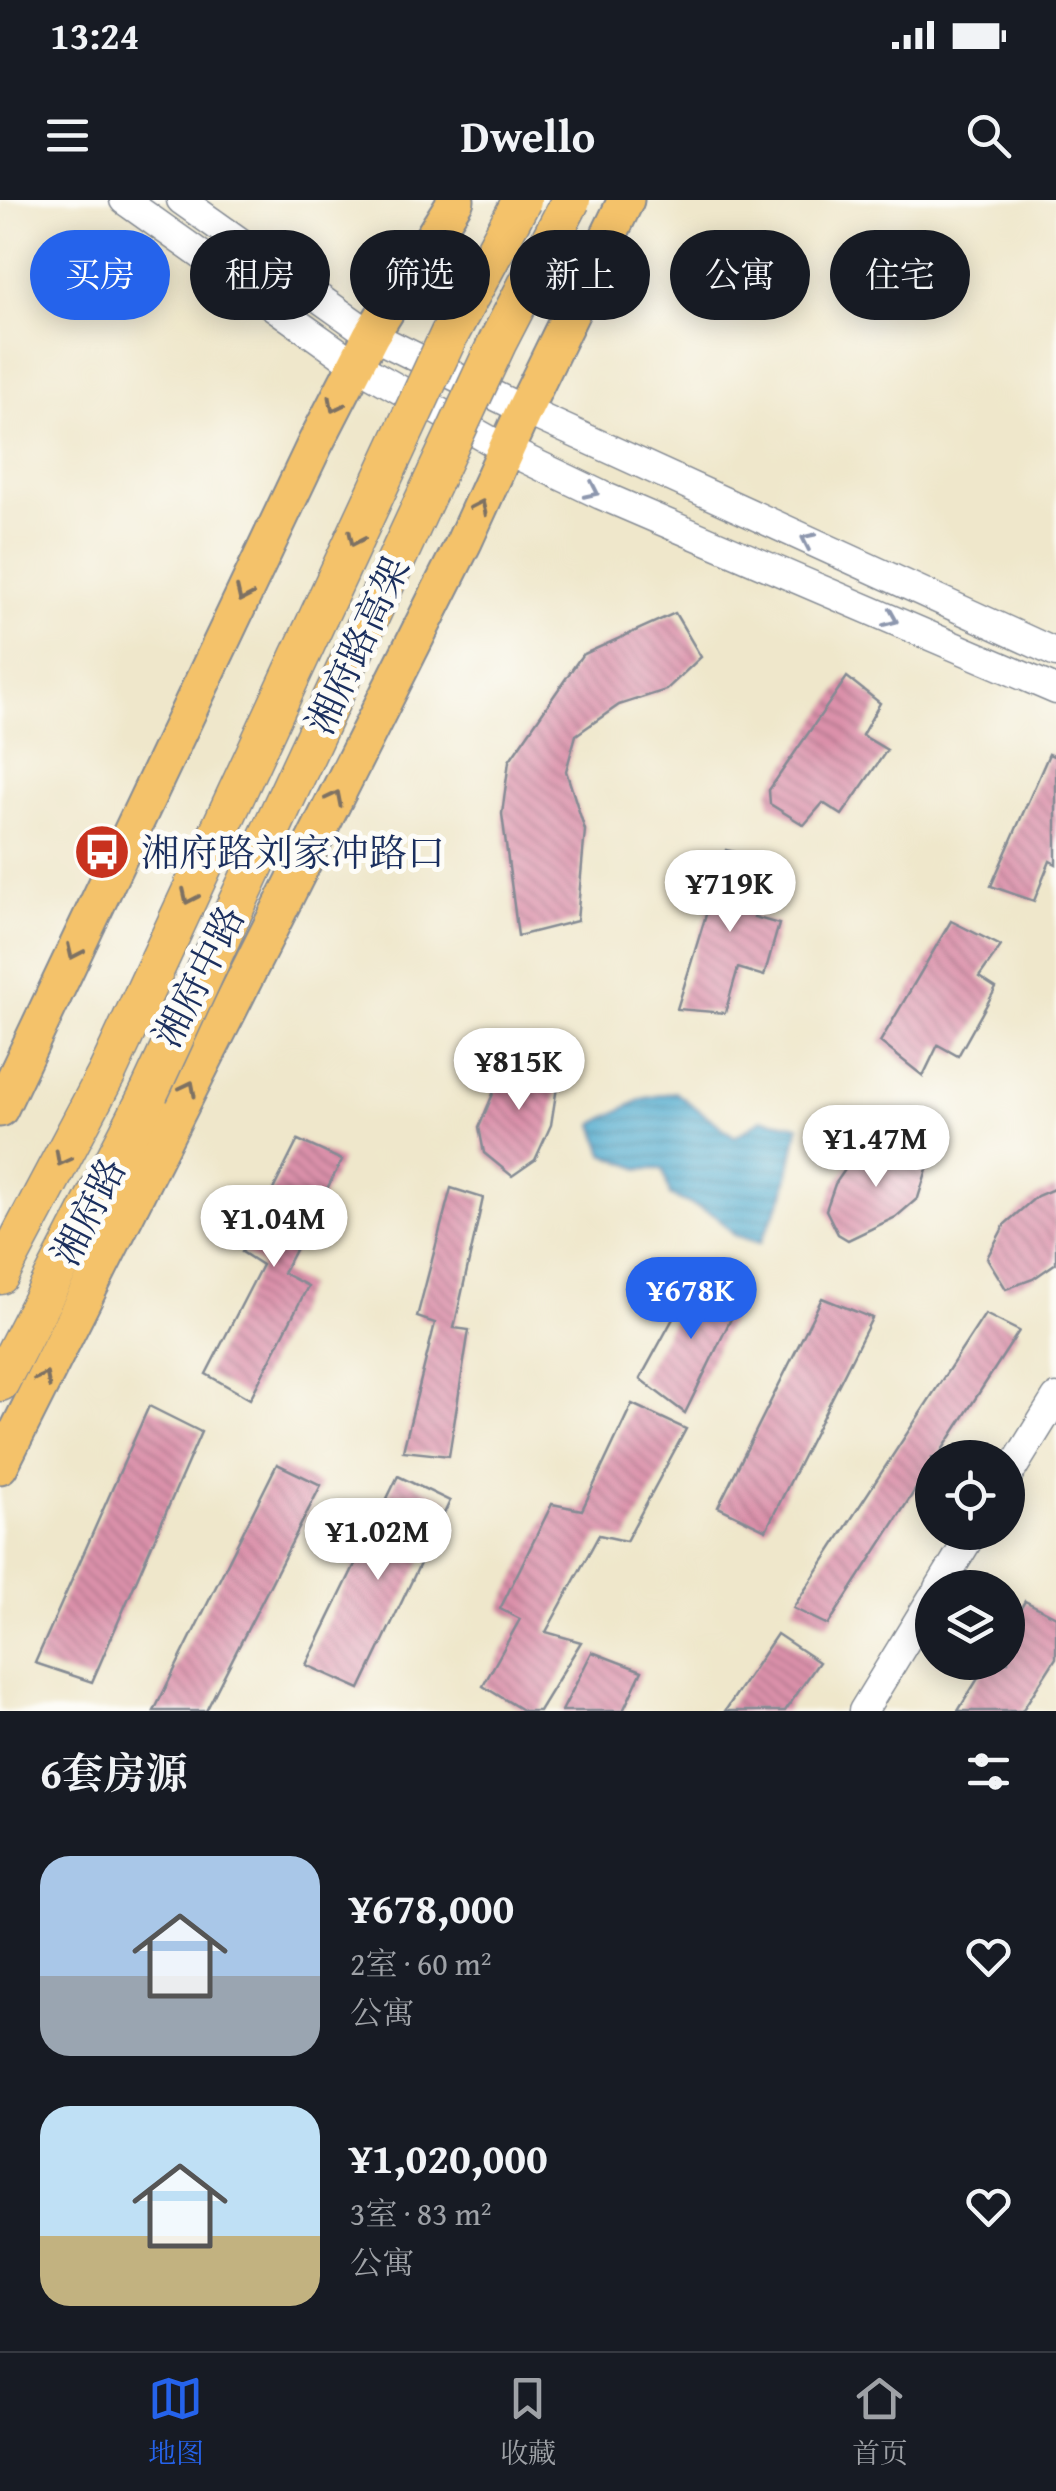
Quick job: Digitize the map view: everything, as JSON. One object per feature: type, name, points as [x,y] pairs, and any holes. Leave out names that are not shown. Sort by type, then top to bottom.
[{"type":"highway","name":"湘府路高架","points":[[107,1073],[449,335],[522,200]]},
{"type":"highway","name":"湘府路高架","points":[[149,1094],[497,344],[572,200]]},
{"type":"highway","name":"湘府路","points":[[0,1276],[107,1073]]},
{"type":"highway","name":"湘府路","points":[[0,1382],[149,1094]]},
{"type":"main road","points":[[0,1108],[315,444],[363,350],[456,200]]},
{"type":"main road","name":"湘府中路","points":[[612,230],[626,200]]},
{"type":"main road","name":"湘府中路","points":[[0,1466],[464,542],[568,320]]},
{"type":"street","points":[[124,200],[363,350],[507,450],[601,495],[1056,690]]},
{"type":"street","points":[[182,200],[363,350],[524,410],[1056,653]]},
{"type":"street","points":[[621,230],[642,200]]},
{"type":"street","points":[[1025,1448],[1056,1398]]},
{"type":"street","points":[[863,1711],[915,1626]]},
{"type":"water","points":[[675,1092],[735,1137],[762,1119],[799,1126],[784,1194],[760,1243],[734,1235],[715,1215],[670,1195],[663,1169],[640,1169],[604,1154],[594,1124],[642,1099]]},
{"type":"building","points":[[675,613],[701,657],[666,690],[619,705],[576,735],[566,771],[585,830],[577,921],[518,936],[502,814],[509,761],[582,655]]},
{"type":"building","points":[[847,677],[880,703],[862,735],[887,750],[842,815],[823,803],[804,825],[770,804],[769,790]]},
{"type":"building","points":[[1049,754],[1056,757],[1056,864],[1050,861],[1034,901],[991,886]]},
{"type":"building","points":[[726,850],[775,861],[754,917],[779,924],[764,976],[738,968],[725,1013],[677,1009]]},
{"type":"building","points":[[951,921],[1001,946],[979,977],[996,988],[958,1056],[938,1045],[923,1076],[880,1042]]},
{"type":"building","points":[[519,1051],[549,1061],[557,1087],[551,1125],[535,1160],[512,1176],[484,1153],[479,1127],[498,1082]]},
{"type":"building","points":[[298,1140],[342,1160],[283,1273],[308,1286],[250,1399],[206,1374],[262,1265],[242,1252]]},
{"type":"building","points":[[897,1143],[917,1153],[927,1169],[918,1198],[896,1217],[848,1240],[838,1234],[826,1210],[835,1184],[849,1164]]},
{"type":"building","points":[[451,1188],[483,1198],[454,1328],[469,1330],[449,1456],[403,1451],[435,1323],[417,1317]]},
{"type":"building","points":[[1056,1188],[1056,1263],[1033,1279],[1006,1289],[987,1258],[1005,1224],[1037,1196]]},
{"type":"building","points":[[697,1275],[742,1296],[685,1413],[640,1379]]},
{"type":"building","points":[[822,1298],[872,1318],[766,1530],[718,1507]]},
{"type":"building","points":[[985,1314],[1019,1331],[949,1440],[915,1440],[915,1490],[828,1625],[793,1608]]},
{"type":"building","points":[[632,1404],[686,1429],[626,1541],[599,1535],[546,1632],[581,1642],[539,1711],[524,1711],[483,1686],[520,1619],[500,1609],[552,1504],[582,1510]]},
{"type":"building","points":[[149,1406],[201,1432],[92,1682],[35,1663]]},
{"type":"building","points":[[277,1464],[321,1485],[206,1711],[154,1711]]},
{"type":"building","points":[[398,1476],[450,1501],[360,1689],[306,1665]]},
{"type":"building","points":[[1025,1601],[1056,1617],[1056,1658],[1022,1711],[958,1711],[977,1680],[1025,1680]]},
{"type":"building","points":[[777,1634],[819,1662],[785,1711],[725,1711]]},
{"type":"building","points":[[592,1652],[642,1671],[623,1711],[562,1711]]},
{"type":"place","name":"湘府路刘家冲路口","points":[[102,852]]}]
